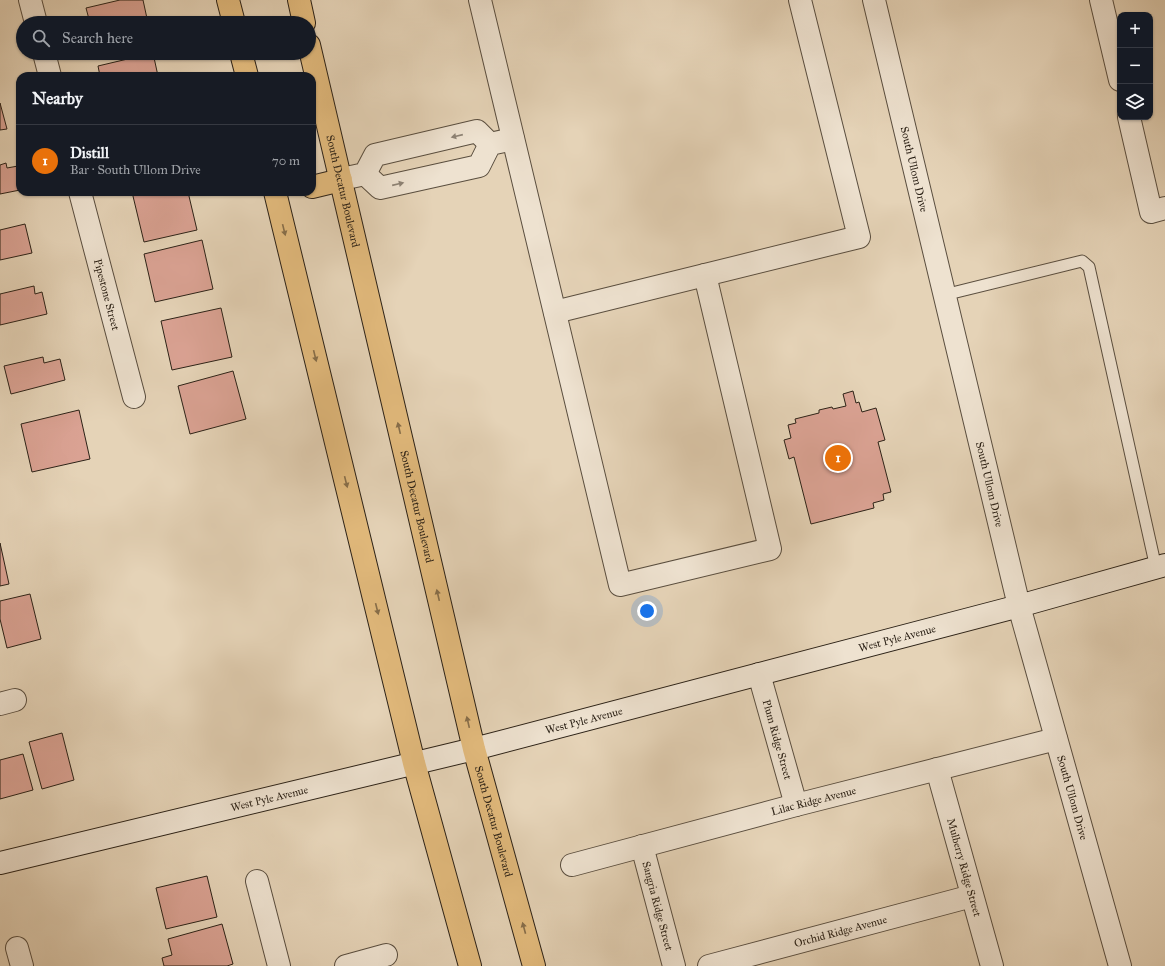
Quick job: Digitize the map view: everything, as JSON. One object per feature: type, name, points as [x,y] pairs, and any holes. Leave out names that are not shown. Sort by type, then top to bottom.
[{"type":"main road","points":[[228,0],[232,16]]},
{"type":"main road","points":[[298,0],[302,16]]},
{"type":"main road","points":[[243,60],[246,72]]},
{"type":"main road","name":"South Decatur Boulevard","points":[[313,60],[315,72]]},
{"type":"main road","name":"South Decatur Boulevard","points":[[316,75],[474,749],[534,966]]},
{"type":"main road","points":[[316,186],[341,180]]},
{"type":"main road","points":[[281,196],[414,763],[470,966]]},
{"type":"street","points":[[30,0],[34,16]]},
{"type":"street","points":[[480,0],[620,584],[770,549],[705,275]]},
{"type":"street","points":[[555,312],[859,237],[800,0]]},
{"type":"street","name":"South Ullom Drive","points":[[874,0],[1019,606],[1120,966]]},
{"type":"street","points":[[1101,0],[1117,67]]},
{"type":"street","points":[[46,60],[49,72]]},
{"type":"street","points":[[1130,120],[1158,210]]},
{"type":"street","points":[[341,180],[365,174],[375,155],[477,131],[490,144]]},
{"type":"street","points":[[490,144],[513,139]]},
{"type":"street","points":[[365,174],[380,188],[479,166],[490,144]]},
{"type":"street","name":"Pipestone Street","points":[[81,196],[134,397]]},
{"type":"street","name":"West Pyle Avenue","points":[[0,863],[474,749],[1019,606],[1160,567]]},
{"type":"street","name":"Plum Ridge Street","points":[[759,674],[796,806]]},
{"type":"street","name":"Lilac Ridge Avenue","points":[[572,865],[1056,739]]},
{"type":"street","name":"Mulberry Ridge Street","points":[[937,769],[992,966]]},
{"type":"street","name":"Sangria Ridge Street","points":[[642,846],[674,966]]},
{"type":"street","points":[[256,881],[279,966]]},
{"type":"street","name":"Orchid Ridge Avenue","points":[[709,966],[972,896]]},
{"type":"street","points":[[346,966],[386,955]]},
{"type":"lane","points":[[944,295],[1082,262],[1089,267],[1160,567]]},
{"type":"building","points":[[120,0],[143,0],[146,16],[88,16],[86,8]]},
{"type":"building","points":[[123,60],[155,60],[157,72],[99,72],[98,66]]},
{"type":"building","points":[[0,103],[7,129],[0,130]]},
{"type":"building","points":[[6,163],[7,168],[16,166],[16,191],[0,194],[0,165]]},
{"type":"building","points":[[133,196],[189,196],[197,230],[144,242]]},
{"type":"building","points":[[25,224],[32,253],[0,260],[0,230]]},
{"type":"building","points":[[202,240],[213,289],[155,302],[144,254]]},
{"type":"building","points":[[34,286],[35,294],[42,292],[47,314],[0,325],[0,294]]},
{"type":"building","points":[[221,308],[232,357],[172,370],[161,321]]},
{"type":"building","points":[[43,357],[44,363],[60,359],[65,380],[11,394],[4,366]]},
{"type":"building","points":[[233,371],[246,419],[190,434],[178,386]]},
{"type":"building","points":[[853,391],[856,403],[859,402],[862,412],[876,408],[885,440],[878,442],[891,492],[883,494],[884,500],[873,503],[874,508],[811,524],[794,457],[789,459],[784,440],[791,438],[788,425],[796,423],[795,419],[819,413],[819,410],[846,406],[843,394]]},
{"type":"building","points":[[79,410],[90,459],[32,472],[21,424]]},
{"type":"building","points":[[0,543],[9,584],[0,586]]},
{"type":"building","points":[[30,594],[41,639],[7,648],[0,619],[0,601]]},
{"type":"building","points":[[62,733],[74,780],[42,789],[29,742]]},
{"type":"building","points":[[23,754],[33,790],[0,799],[0,760]]},
{"type":"building","points":[[207,876],[217,917],[166,929],[156,888]]},
{"type":"building","points":[[222,924],[233,964],[227,966],[164,966],[162,958],[172,955],[168,939]]},
{"type":"place","name":"Distill","points":[[838,458]]}]
